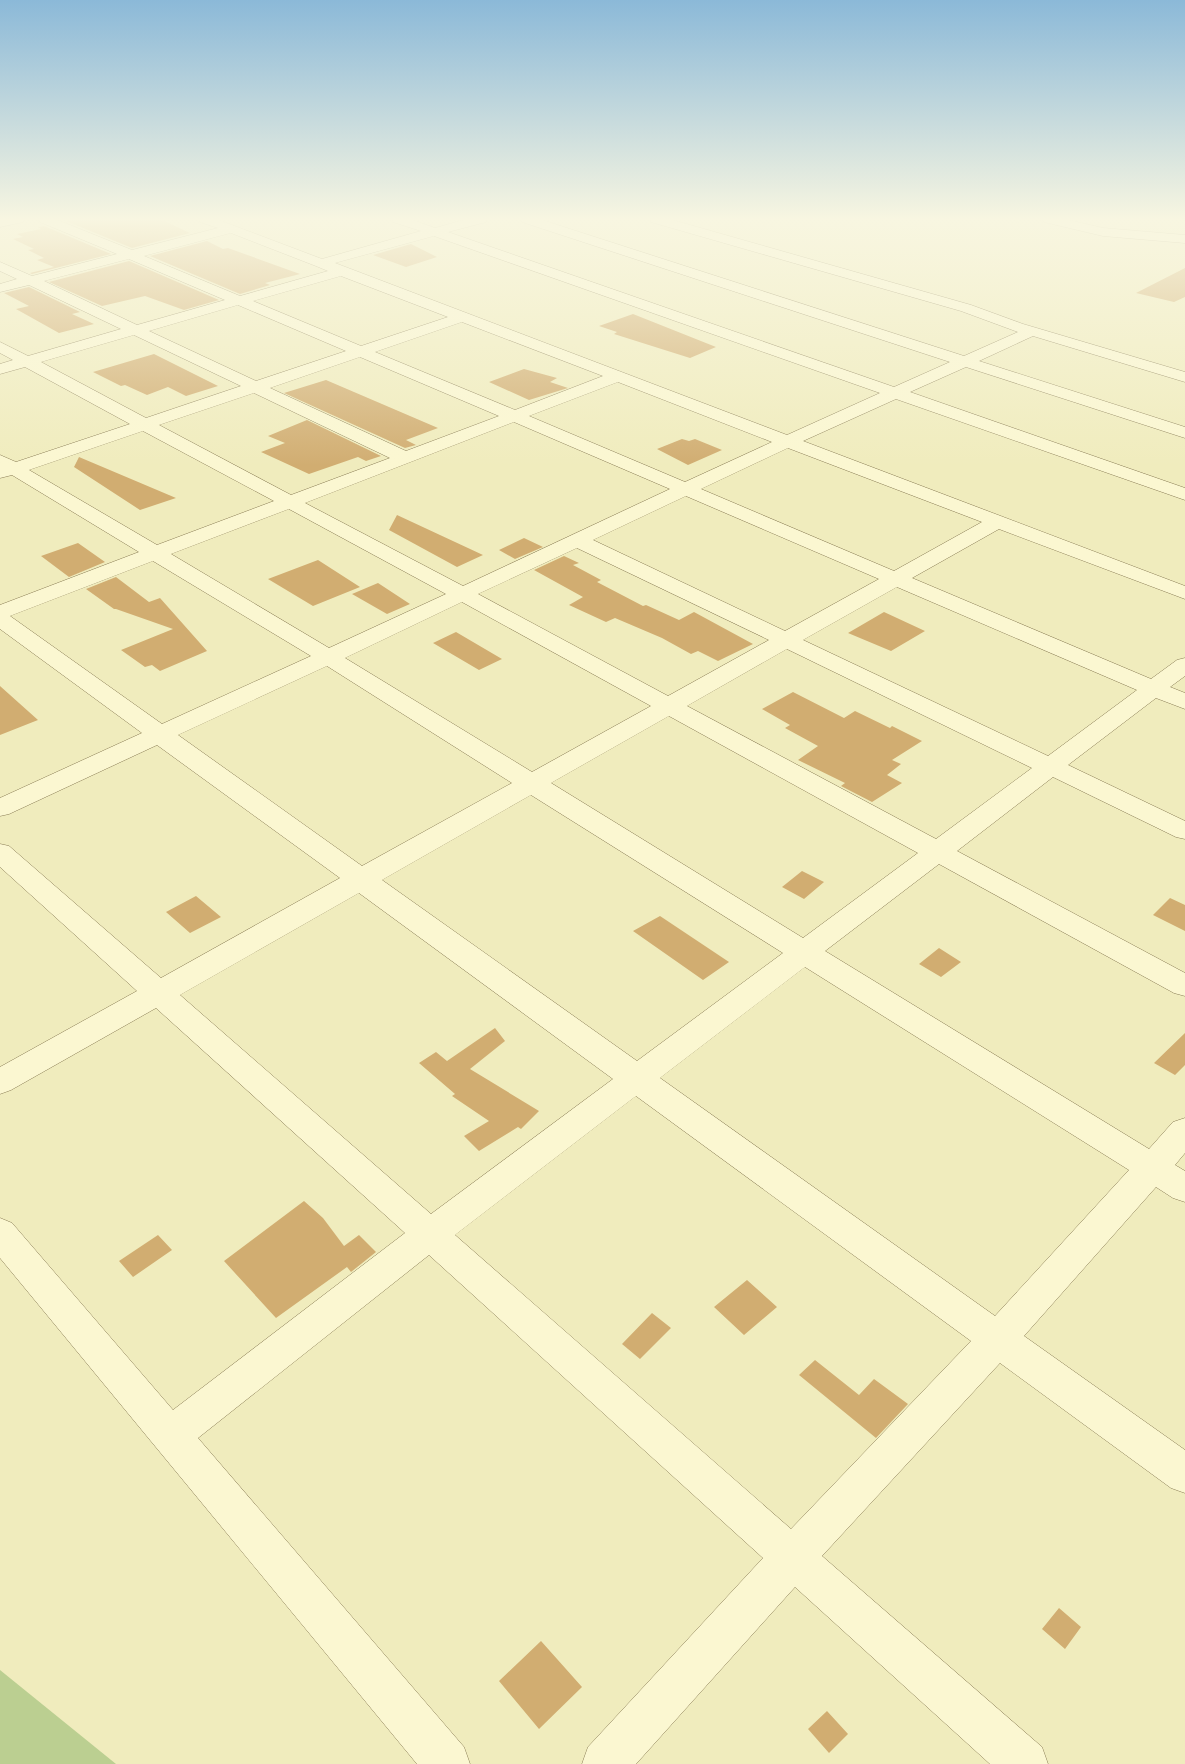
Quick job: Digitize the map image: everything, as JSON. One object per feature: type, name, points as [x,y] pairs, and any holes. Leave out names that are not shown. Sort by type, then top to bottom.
[{"type":"street","points":[[75,301],[405,458]]},
{"type":"street","points":[[0,370],[237,301]]},
{"type":"street","points":[[239,301],[514,416],[1185,702]]},
{"type":"street","points":[[424,301],[1185,593]]},
{"type":"street","points":[[636,301],[1185,494]]},
{"type":"street","points":[[778,301],[1185,433]]},
{"type":"street","points":[[943,301],[1032,331],[1144,363],[1185,377]]},
{"type":"street","points":[[5,467],[145,425],[463,316]]},
{"type":"street","points":[[0,808],[328,657],[788,441],[1032,331]]},
{"type":"street","points":[[0,347],[462,594],[1185,986]]},
{"type":"street","points":[[0,612],[152,552],[619,376]]},
{"type":"street","points":[[5,467],[328,657],[1185,1188]]},
{"type":"street","points":[[0,1082],[998,521]]},
{"type":"street","points":[[576,540],[1185,832]]},
{"type":"street","points":[[0,619],[1185,1474]]},
{"type":"street","points":[[171,1435],[430,1234],[638,1079],[1185,664]]},
{"type":"street","points":[[0,852],[1025,1764]]},
{"type":"street","points":[[605,1764],[793,1557],[998,1339],[1185,1131]]},
{"type":"street","points":[[0,1233],[447,1764]]},
{"type":"green space","points":[[0,1670],[116,1764],[0,1764]]},
{"type":"building","points":[[20,301],[58,301],[80,312],[72,314],[94,324],[59,333],[16,309],[29,306]]},
{"type":"building","points":[[92,301],[122,301],[102,306]]},
{"type":"building","points":[[160,301],[214,301],[184,310]]},
{"type":"building","points":[[633,314],[716,347],[690,358],[614,334],[617,332],[599,326]]},
{"type":"building","points":[[154,354],[218,386],[186,396],[168,387],[147,395],[125,385],[121,386],[93,372]]},
{"type":"building","points":[[524,369],[557,378],[550,382],[568,388],[529,400],[489,382]]},
{"type":"building","points":[[326,380],[438,428],[406,440],[416,445],[405,448],[284,393]]},
{"type":"building","points":[[307,420],[381,456],[366,461],[358,457],[309,474],[261,452],[285,443],[268,436]]},
{"type":"building","points":[[682,439],[689,441],[695,439],[722,450],[688,465],[657,449]]},
{"type":"building","points":[[79,457],[176,498],[140,510],[74,467]]},
{"type":"building","points":[[397,515],[483,555],[457,567],[389,530]]},
{"type":"building","points":[[524,538],[543,547],[515,559],[499,550]]},
{"type":"building","points":[[78,543],[105,562],[69,577],[41,556]]},
{"type":"building","points":[[564,556],[579,563],[573,565],[601,580],[597,582],[643,606],[646,605],[679,620],[694,612],[753,644],[718,661],[698,651],[691,654],[662,638],[615,618],[606,622],[569,605],[583,597],[534,570]]},
{"type":"building","points":[[318,560],[360,587],[313,606],[268,579]]},
{"type":"building","points":[[116,577],[149,602],[160,598],[207,651],[160,671],[152,665],[145,667],[121,650],[173,629],[114,609],[86,589]]},
{"type":"building","points":[[378,583],[410,604],[387,614],[352,594]]},
{"type":"building","points":[[884,612],[925,631],[891,651],[848,633]]},
{"type":"building","points":[[456,632],[502,659],[479,670],[433,643]]},
{"type":"building","points":[[0,686],[38,720],[0,735]]},
{"type":"building","points":[[793,692],[844,718],[855,711],[922,741],[892,760],[901,764],[887,775],[902,783],[872,802],[841,786],[845,783],[798,760],[818,746],[785,728],[790,725],[762,709]]},
{"type":"building","points":[[802,871],[824,882],[804,899],[782,887]]},
{"type":"building","points":[[196,896],[221,917],[190,933],[166,912]]},
{"type":"building","points":[[1170,898],[1185,905],[1185,931],[1153,915]]},
{"type":"building","points":[[660,916],[729,962],[703,980],[633,931]]},
{"type":"building","points":[[939,948],[961,962],[941,977],[919,964]]},
{"type":"building","points":[[495,1028],[505,1041],[470,1069],[539,1111],[521,1129],[518,1127],[479,1151],[464,1136],[489,1121],[452,1096],[455,1094],[419,1063],[436,1052],[447,1061]]},
{"type":"building","points":[[1185,1033],[1185,1065],[1175,1075],[1154,1063]]},
{"type":"building","points":[[304,1201],[323,1218],[344,1246],[359,1235],[376,1252],[351,1272],[347,1267],[276,1318],[224,1261]]},
{"type":"building","points":[[158,1235],[172,1250],[133,1277],[119,1261]]},
{"type":"building","points":[[747,1280],[777,1307],[744,1335],[714,1307]]},
{"type":"building","points":[[652,1313],[671,1328],[640,1359],[622,1344]]},
{"type":"building","points":[[815,1360],[859,1395],[874,1379],[908,1404],[876,1438],[799,1375]]},
{"type":"building","points":[[1059,1608],[1081,1627],[1065,1649],[1042,1629]]},
{"type":"building","points":[[541,1641],[582,1687],[539,1729],[499,1681]]},
{"type":"building","points":[[827,1711],[848,1734],[829,1753],[808,1729]]}]
